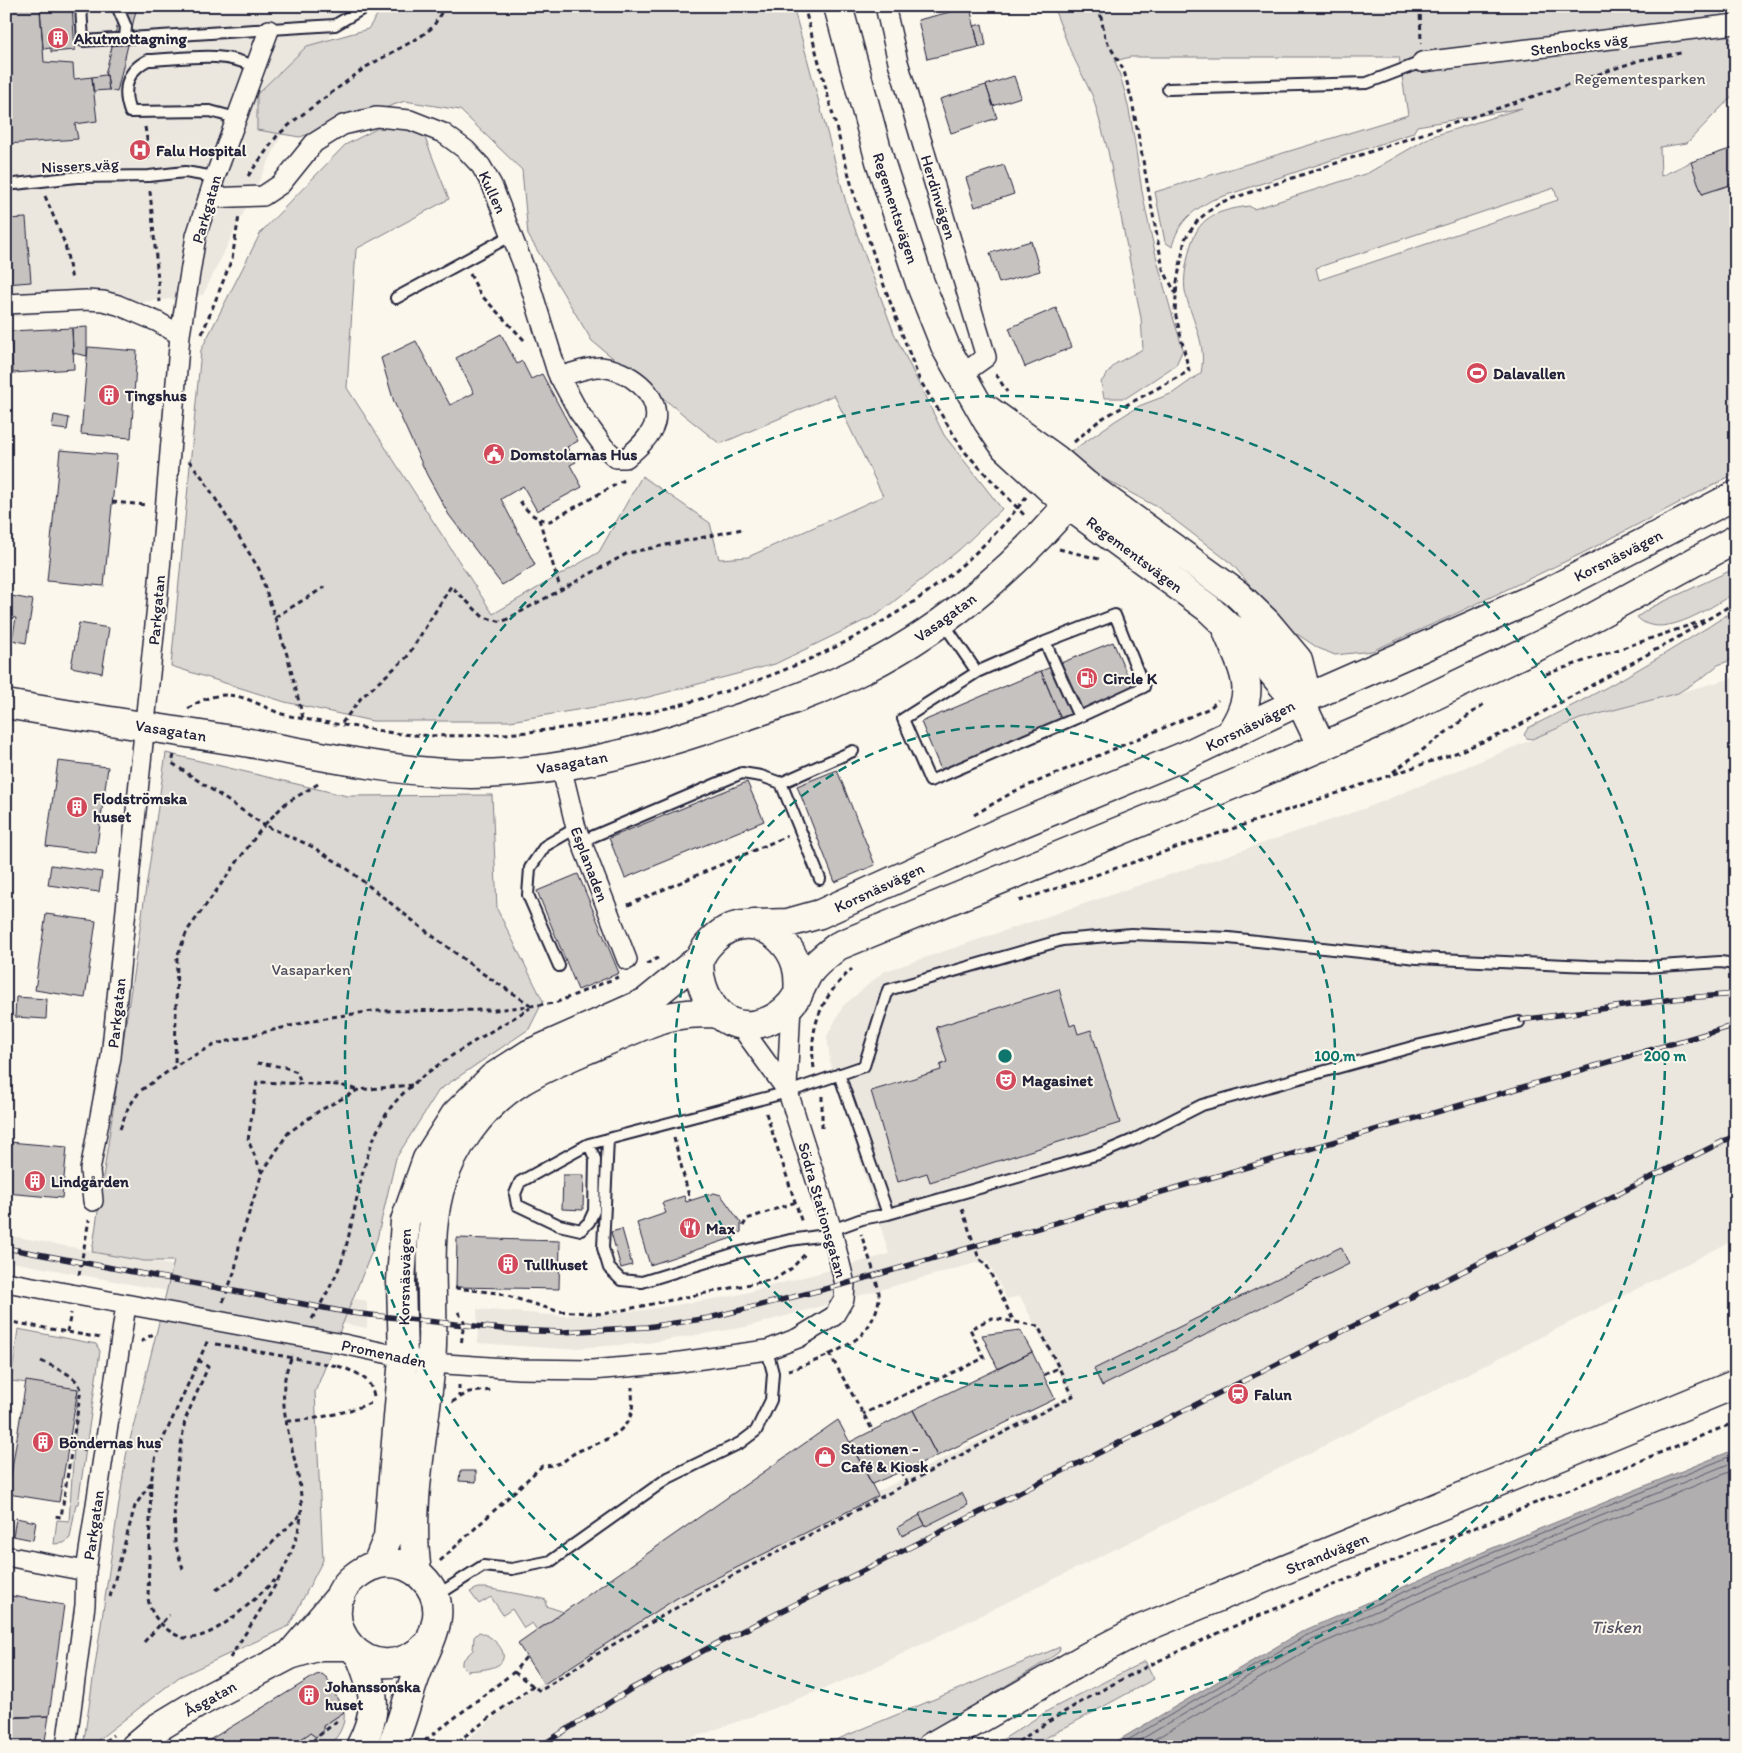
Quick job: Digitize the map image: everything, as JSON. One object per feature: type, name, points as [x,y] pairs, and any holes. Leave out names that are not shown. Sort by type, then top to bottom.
[{"type":"street","name":"Regementsvägen","points":[[838,6],[880,161],[920,284],[946,348],[988,422],[1005,447],[1068,505],[1208,608],[1225,624],[1241,634],[1288,692],[1300,701]]},
{"type":"street","name":"Herdinvägen","points":[[885,6],[898,62],[986,357],[961,375]]},
{"type":"street","name":"Stenbocks väg","points":[[1422,62],[1736,24]]},
{"type":"street","name":"Parkgatan","points":[[93,1201],[90,1170],[111,1057],[145,725],[180,335],[196,236],[215,176],[269,30]]},
{"type":"street","name":"Kullen","points":[[208,198],[263,196],[281,184],[314,143],[343,125],[376,117],[410,120],[443,133],[466,150],[481,166],[492,185],[526,272],[559,377],[578,411],[616,458],[626,458],[640,446],[654,424],[656,414],[643,386],[631,376],[616,370],[599,367],[559,377]]},
{"type":"street","points":[[6,304],[76,300],[103,301],[118,305],[163,325],[180,335]]},
{"type":"street","name":"Regementsvägen","points":[[977,401],[1056,459],[1085,484],[1237,594],[1266,623],[1298,660]]},
{"type":"street","name":"Vasagatan","points":[[6,704],[105,721],[145,725],[184,722],[332,758],[451,773],[521,771],[561,766],[659,745],[772,708],[865,668],[902,649],[996,578],[1031,546],[1085,484]]},
{"type":"street","name":"Korsnäsvägen","points":[[754,924],[788,923],[820,914],[996,834],[1187,755],[1300,701],[1548,592],[1736,495]]},
{"type":"street","points":[[795,999],[800,977],[794,956],[775,934],[754,924],[734,926],[724,930],[708,945],[700,958],[700,976],[708,1000],[728,1018],[756,1025],[768,1022],[795,999],[808,974],[838,946],[1322,747],[1559,636],[1736,539]]},
{"type":"street","points":[[1225,624],[1247,678],[1247,700],[1238,722],[1229,735]]},
{"type":"street","points":[[1298,660],[1330,673],[1366,672]]},
{"type":"street","points":[[1298,660],[1304,684],[1300,701],[1322,747]]},
{"type":"street","name":"Esplanaden","points":[[561,766],[579,834],[627,966]]},
{"type":"street","name":"Korsnäsvägen","points":[[377,1564],[388,1537],[403,1358],[401,1281],[405,1222],[427,1159],[455,1115],[474,1094],[506,1068],[529,1054],[646,1002],[700,958]]},
{"type":"street","name":"Södra Stationsgatan","points":[[767,1350],[798,1338],[820,1326],[834,1316],[844,1299],[845,1284],[832,1232],[788,1090],[795,999]]},
{"type":"street","name":"Korsnäsvägen","points":[[432,1563],[413,1526],[434,1328],[431,1280],[433,1228],[439,1192],[451,1162],[466,1135],[494,1103],[520,1082],[562,1060],[662,1018],[693,1013],[728,1018]]},
{"type":"street","name":"Södra Stationsgatan","points":[[728,1018],[788,1090]]},
{"type":"street","name":"Promenaden","points":[[6,1282],[431,1362],[519,1369],[592,1370],[673,1364],[767,1350]]},
{"type":"street","name":"Parkgatan","points":[[66,1747],[85,1605],[86,1571],[126,1305]]},
{"type":"street","name":"Strandvägen","points":[[931,1747],[1089,1656],[1142,1630],[1736,1384]]},
{"type":"street","points":[[6,1556],[86,1571]]},
{"type":"street","points":[[354,1651],[374,1662],[389,1664],[404,1661],[418,1654],[428,1644],[434,1635],[444,1591],[428,1583],[432,1563],[377,1564],[362,1570],[349,1581],[341,1595],[338,1621],[374,1693],[368,1731],[360,1747]]},
{"type":"street","name":"Åsgatan","points":[[290,1655],[341,1595]]},
{"type":"street","points":[[391,1747],[428,1644]]},
{"type":"street","name":"Åsgatan","points":[[128,1738],[157,1728],[200,1702],[290,1655],[320,1646],[354,1651]]},
{"type":"lane","points":[[80,6],[83,41],[335,25],[367,6]]},
{"type":"lane","points":[[117,6],[126,27],[125,38]]},
{"type":"lane","points":[[236,118],[210,111],[130,112],[126,100],[128,76],[138,65],[148,60],[227,56],[242,60],[255,68]]},
{"type":"lane","points":[[1168,89],[1367,82],[1422,62]]},
{"type":"lane","name":"Nissers väg","points":[[6,185],[77,177],[149,176],[185,172],[215,176]]},
{"type":"lane","points":[[396,298],[464,263],[512,235]]},
{"type":"lane","points":[[1114,615],[1144,687],[930,781],[904,719],[977,672],[1045,642],[1114,615]]},
{"type":"lane","points":[[942,620],[977,672]]},
{"type":"lane","points":[[1045,642],[1079,717]]},
{"type":"lane","points":[[559,966],[528,894],[530,868],[545,846],[742,773],[761,776],[781,783],[853,751]]},
{"type":"lane","points":[[781,783],[820,879]]},
{"type":"lane","points":[[589,1144],[595,1159],[594,1212],[590,1222],[581,1230],[559,1225],[517,1205],[515,1194],[520,1182],[589,1144],[761,1099],[864,1066],[888,990],[1062,940],[1130,934],[1229,938],[1417,958],[1645,967],[1720,962],[1736,964]]},
{"type":"lane","points":[[608,1138],[603,1248],[608,1268],[622,1280],[642,1282],[761,1247],[832,1232],[857,1222],[1102,1153],[1135,1140],[1202,1105],[1416,1046],[1519,1022]]},
{"type":"lane","points":[[839,1074],[888,1214]]},
{"type":"lane","points":[[444,1591],[483,1566],[512,1569],[551,1561],[668,1478],[740,1443],[756,1432],[771,1400],[773,1373],[767,1350]]},
{"type":"path","points":[[1099,6],[1104,38],[1124,71],[1132,101],[1163,268],[1176,295]]},
{"type":"path","points":[[1420,6],[1422,62]]},
{"type":"path","points":[[1072,444],[1100,419],[1189,371],[1176,312],[1176,295],[1185,239],[1203,215],[1219,203],[1640,60],[1688,52]]},
{"type":"path","points":[[147,134],[151,222],[163,325]]},
{"type":"path","points":[[39,182],[64,244],[76,300]]},
{"type":"path","points":[[464,263],[480,294],[533,349]]},
{"type":"path","points":[[520,501],[528,512],[539,519],[550,521],[630,477],[640,446]]},
{"type":"path","points":[[185,455],[202,477],[259,569],[288,658],[303,718]]},
{"type":"path","points":[[112,502],[144,505]]},
{"type":"path","points":[[532,1006],[482,973],[345,867],[312,846],[264,825],[172,763],[190,707],[209,698],[224,695],[237,696],[281,713],[303,718],[410,735],[474,737],[551,731],[638,714],[712,694],[780,672],[860,636],[921,596],[972,555],[1017,508]]},
{"type":"path","points":[[539,519],[560,591]]},
{"type":"path","points":[[342,723],[361,698],[407,657],[451,586],[483,617],[502,622],[628,553],[742,529]]},
{"type":"path","points":[[1061,551],[1099,559],[1107,564]]},
{"type":"path","points":[[274,617],[325,587]]},
{"type":"path","points":[[1022,900],[1453,754],[1509,731],[1713,617],[1736,602]]},
{"type":"path","points":[[1546,674],[1713,617]]},
{"type":"path","points":[[972,816],[1013,792],[1210,708],[1221,698]]},
{"type":"path","points":[[1391,774],[1484,704]]},
{"type":"path","points":[[175,1066],[177,957],[187,931],[264,825],[286,804],[318,784]]},
{"type":"path","points":[[609,913],[799,831]]},
{"type":"path","points":[[645,965],[662,956]]},
{"type":"path","points":[[117,1135],[128,1108],[140,1091],[175,1066],[216,1044],[319,1019],[373,1011],[495,1010],[555,1003],[627,966]]},
{"type":"path","points":[[814,1067],[812,1050],[819,1014],[825,999],[838,982],[852,969]]},
{"type":"path","points":[[310,1324],[338,1273],[366,1159],[373,1139],[390,1110],[412,1085],[532,1006]]},
{"type":"path","points":[[257,1063],[284,1067],[297,1072],[301,1084]]},
{"type":"path","points":[[262,1173],[248,1140],[257,1082],[340,1085],[358,1090]]},
{"type":"path","points":[[761,1099],[804,1228]]},
{"type":"path","points":[[822,1134],[824,1101]]},
{"type":"path","points":[[670,1123],[690,1200]]},
{"type":"path","points":[[958,1195],[979,1259],[986,1264],[1013,1321]]},
{"type":"path","points":[[67,1332],[93,1201]]},
{"type":"path","points":[[743,1226],[747,1218],[796,1202]]},
{"type":"path","points":[[857,1222],[874,1276]]},
{"type":"path","points":[[454,1304],[464,1321]]},
{"type":"path","points":[[514,1672],[540,1691],[592,1657],[686,1602],[1073,1396],[1038,1326],[992,1318],[970,1329],[984,1358],[863,1414]]},
{"type":"path","points":[[6,1321],[105,1339]]},
{"type":"path","points":[[138,1344],[156,1332],[166,1334]]},
{"type":"path","points":[[204,1341],[338,1366],[362,1376],[372,1386],[376,1407]]},
{"type":"path","points":[[238,1656],[229,1660],[288,1562],[298,1530],[301,1514],[299,1490],[287,1421],[284,1382],[288,1364],[296,1349]]},
{"type":"path","points":[[829,1353],[873,1431]]},
{"type":"path","points":[[42,1361],[72,1376],[81,1389],[61,1518],[55,1516]]},
{"type":"path","points":[[183,1568],[175,1542],[174,1500],[185,1420],[208,1367],[200,1361]]},
{"type":"path","points":[[1044,1375],[1058,1368]]},
{"type":"path","points":[[444,1591],[432,1563],[542,1466],[562,1464],[577,1452],[603,1442],[617,1433],[632,1411],[632,1384]]},
{"type":"path","points":[[450,1406],[459,1397],[469,1392]]},
{"type":"path","points":[[287,1421],[308,1420],[375,1402]]},
{"type":"path","points":[[1011,1747],[1036,1728],[1190,1647],[1282,1606],[1736,1422]]},
{"type":"path","points":[[72,1448],[90,1451]]},
{"type":"path","points":[[900,1472],[908,1484]]},
{"type":"path","points":[[151,1482],[148,1598],[152,1613],[161,1624],[177,1636],[187,1639],[206,1634],[236,1615],[279,1576]]},
{"type":"path","points":[[216,1590],[243,1572],[301,1514]]},
{"type":"path","points":[[144,1642],[169,1615]]},
{"type":"path","points":[[418,1747],[514,1672],[526,1657]]},
{"type":"path","points":[[450,1747],[534,1685]]},
{"type":"path","points":[[305,1747],[337,1721]]},
{"type":"path","points":[[98,1747],[128,1738]]},
{"type":"shaded area","name":"Falu Hospital","points":[[6,6],[345,6],[203,295],[6,318]]},
{"type":"shaded area","points":[[1736,677],[1736,1239],[1266,1475],[863,1673],[767,1711],[667,1747],[458,1747],[508,1706],[567,1664],[723,1569],[1070,1395],[1020,1296],[1007,1299],[987,1260],[746,1327],[648,1343],[563,1349],[478,1343],[477,1309],[563,1316],[645,1310],[738,1295],[889,1254],[830,1061],[827,1036],[843,1006],[883,972],[1366,808],[1580,720]]},
{"type":"shaded area","points":[[6,1235],[367,1301],[367,1328],[6,1261]]},
{"type":"green space","points":[[383,6],[793,6],[848,210],[894,333],[944,435],[1002,509],[959,550],[878,614],[775,664],[637,700],[510,721],[372,721],[285,702],[171,666],[201,350],[261,232],[345,145],[382,126],[423,133],[449,199],[356,249],[347,388],[493,614],[599,552],[642,476],[710,523],[719,559],[748,557],[883,496],[834,395],[720,444],[592,341],[528,235],[522,170],[460,110],[405,101],[300,137],[257,130],[257,94],[307,46],[368,29]]},
{"type":"green space","name":"Regementesparken","points":[[1053,6],[1720,6],[1736,53],[1736,92],[1687,143],[1660,147],[1661,176],[1691,162],[1702,194],[1736,183],[1736,473],[1583,553],[1451,616],[1372,651],[1335,655],[1318,648],[1285,626],[1232,564],[1159,508],[1067,459],[1069,453],[1139,406],[1173,393],[1201,373],[1201,343],[1186,295],[1184,282],[1190,247],[1194,236],[1206,220],[1224,211],[1249,206],[1254,209],[1368,173],[1430,137],[1522,108],[1417,126],[1413,133],[1212,200],[1186,219],[1178,231],[1172,247],[1165,242],[1155,192],[1408,115],[1399,57],[1130,57],[1115,61],[1129,109],[1142,191],[1155,251],[1183,349],[1176,365],[1126,398],[1104,398],[1101,382],[1115,364],[1143,349],[1141,318],[1108,151],[1093,97],[1070,50]],"holes":[[[1554,188],[1558,200],[1319,280],[1316,268]]]},
{"type":"green space","points":[[1736,568],[1736,592],[1687,619],[1660,626],[1647,624],[1637,617],[1652,607]]},
{"type":"green space","points":[[1736,609],[1736,658],[1718,665],[1678,693],[1580,719],[1532,739],[1524,735],[1528,728],[1634,672]]},
{"type":"green space","name":"Vasaparken","points":[[166,753],[347,796],[492,795],[497,909],[543,1001],[529,1029],[439,1090],[396,1158],[377,1239],[315,1392],[323,1560],[289,1626],[179,1677],[89,1747],[83,1747],[126,1456],[174,1261],[144,1261],[92,1252]]},
{"type":"green space","points":[[18,1329],[96,1344],[100,1351],[78,1504],[76,1504],[70,1538],[64,1543],[54,1544],[57,1520],[69,1521],[78,1389],[11,1381]]},
{"type":"green space","points":[[478,1588],[540,1598],[546,1600],[546,1606],[564,1612],[537,1630],[532,1623],[524,1628],[512,1609],[503,1615],[491,1597],[479,1604],[470,1592]]},
{"type":"green space","points":[[479,1632],[489,1636],[499,1645],[503,1655],[502,1661],[491,1668],[467,1671],[462,1666],[462,1661],[473,1650],[474,1637]]},
{"type":"green space","points":[[1060,1647],[1059,1652],[966,1710],[916,1747],[819,1747]]},
{"type":"green space","points":[[1145,1661],[1154,1679],[1029,1747],[991,1747],[1049,1710]]},
{"type":"green space","points":[[344,1712],[342,1727],[329,1747],[293,1747],[292,1745],[310,1733],[316,1737],[323,1733],[323,1726]]},
{"type":"water","name":"Tisken","points":[[1736,1449],[1736,1747],[1107,1747],[1303,1631],[1490,1549]]},
{"type":"building","points":[[6,6],[40,6],[44,62],[73,64],[74,79],[92,77],[97,121],[75,124],[78,139],[6,144]]},
{"type":"building","name":"Akutmottagning","points":[[49,6],[72,6],[75,50],[51,52],[51,48],[43,49],[40,11],[49,10]]},
{"type":"building","points":[[122,6],[137,6],[117,92],[109,90],[107,75],[105,75]]},
{"type":"building","points":[[152,6],[207,6],[152,11]]},
{"type":"building","points":[[970,7],[979,47],[927,59],[918,20]]},
{"type":"building","points":[[982,24],[986,45],[979,47],[974,26]]},
{"type":"building","points":[[107,75],[109,90],[93,91],[92,77]]},
{"type":"building","points":[[1014,76],[1021,97],[993,106],[986,85]]},
{"type":"building","points":[[986,85],[997,118],[951,133],[940,99]]},
{"type":"building","points":[[1736,147],[1736,183],[1702,194],[1691,162]]},
{"type":"building","points":[[1004,165],[1014,194],[975,207],[966,178]]},
{"type":"building","points":[[26,218],[31,282],[6,284],[6,219]]},
{"type":"building","points":[[1031,241],[1040,271],[999,283],[990,253]]},
{"type":"building","points":[[1056,308],[1072,347],[1025,367],[1009,328]]},
{"type":"building","points":[[87,327],[87,356],[73,353],[72,328]]},
{"type":"building","points":[[72,328],[74,369],[13,373],[10,331]]},
{"type":"building","name":"Domstolarnas Hus","points":[[501,334],[517,364],[522,361],[531,379],[542,374],[578,441],[567,447],[576,462],[570,465],[582,487],[537,511],[523,486],[501,499],[535,565],[502,585],[449,515],[427,475],[394,402],[381,358],[416,341],[450,405],[474,393],[456,358]]},
{"type":"building","name":"Tingshus","points":[[88,347],[137,351],[131,438],[81,434]]},
{"type":"building","points":[[54,415],[69,418],[67,430],[52,428]]},
{"type":"building","points":[[60,450],[117,455],[104,586],[47,581]]},
{"type":"building","points":[[6,595],[33,600],[26,643],[12,640],[16,618],[6,617]]},
{"type":"building","points":[[79,623],[109,628],[102,673],[71,667]]},
{"type":"building","points":[[1113,642],[1133,688],[1061,719],[1041,671]]},
{"type":"building","points":[[1041,671],[1061,719],[941,770],[921,722]]},
{"type":"building","name":"Flodströmska huset","points":[[58,761],[108,767],[96,853],[46,846]]},
{"type":"building","points":[[837,770],[875,865],[835,882],[797,786]]},
{"type":"building","points":[[747,782],[764,821],[625,878],[609,838]]},
{"type":"building","points":[[51,865],[102,872],[99,892],[48,885]]},
{"type":"building","points":[[578,874],[619,973],[578,990],[537,891]]},
{"type":"building","points":[[46,914],[96,921],[85,998],[35,990]]},
{"type":"building","name":"Magasinet","points":[[1059,989],[1070,1026],[1075,1024],[1078,1034],[1091,1030],[1120,1123],[930,1182],[927,1173],[898,1182],[871,1091],[941,1070],[940,1065],[947,1062],[936,1027]]},
{"type":"building","points":[[16,997],[47,999],[46,1019],[15,1017]]},
{"type":"building","name":"Lindgården","points":[[9,1142],[67,1147],[62,1198],[6,1193]]},
{"type":"building","points":[[563,1175],[584,1175],[583,1210],[562,1209]]},
{"type":"building","name":"Max","points":[[714,1193],[721,1195],[741,1223],[741,1232],[732,1238],[650,1265],[637,1223],[666,1213],[662,1203],[684,1196],[686,1202]]},
{"type":"building","points":[[622,1229],[632,1265],[621,1268],[611,1232]]},
{"type":"building","name":"Tullhuset","points":[[457,1238],[560,1241],[559,1289],[456,1287]]},
{"type":"building","points":[[1341,1247],[1349,1264],[1102,1386],[1094,1369]]},
{"type":"building","points":[[1020,1330],[1032,1352],[998,1369],[982,1335]]},
{"type":"building","points":[[1032,1352],[1055,1399],[937,1456],[913,1410]]},
{"type":"building","name":"Böndernas hus","points":[[26,1381],[78,1389],[59,1502],[8,1494]]},
{"type":"building","points":[[913,1410],[937,1456],[872,1484],[850,1442]]},
{"type":"building","points":[[838,1420],[878,1496],[677,1598],[544,1684],[518,1644]]},
{"type":"building","points":[[460,1471],[476,1471],[476,1482],[459,1481]]},
{"type":"building","points":[[962,1493],[968,1505],[926,1526],[919,1514]]},
{"type":"building","points":[[920,1515],[925,1525],[902,1536],[898,1527]]},
{"type":"building","points":[[16,1518],[36,1522],[33,1540],[13,1536]]},
{"type":"building","points":[[6,1595],[64,1605],[49,1716],[9,1718],[10,1708],[6,1708],[6,1655],[9,1639],[6,1636]]},
{"type":"building","name":"Johanssonska huset","points":[[322,1674],[327,1678],[344,1712],[323,1726],[323,1733],[316,1737],[310,1733],[292,1745],[293,1747],[198,1747],[316,1675]]},
{"type":"building","points":[[49,1716],[44,1747],[6,1747],[10,1736],[6,1736],[6,1717]]},
{"type":"railway","points":[[1521,1020],[1673,999],[1736,994]]},
{"type":"railway","points":[[6,1248],[351,1313],[512,1330],[563,1332],[647,1327],[709,1318],[845,1284],[1736,1025]]},
{"type":"railway","points":[[539,1747],[631,1689],[716,1644],[1736,1135]]},
{"type":"place","name":"Akutmottagning","points":[[58,38]]},
{"type":"place","name":"Falu Hospital","points":[[140,150]]},
{"type":"place","name":"Dalavallen","points":[[1477,373]]},
{"type":"place","name":"Tingshus","points":[[109,395]]},
{"type":"place","name":"Domstolarnas Hus","points":[[494,454]]},
{"type":"place","name":"Circle K","points":[[1087,678]]},
{"type":"place","name":"Flodströmska huset","points":[[77,807]]},
{"type":"place","name":"Magasinet","points":[[1006,1080]]},
{"type":"place","name":"Lindgården","points":[[35,1181]]},
{"type":"place","name":"Max","points":[[690,1228]]},
{"type":"place","name":"Tullhuset","points":[[508,1264]]},
{"type":"place","name":"Falun","points":[[1238,1394]]},
{"type":"place","name":"Böndernas hus","points":[[43,1442]]},
{"type":"place","name":"Stationen - Café & Kiosk","points":[[825,1457]]},
{"type":"place","name":"Johanssonska huset","points":[[309,1695]]}]
